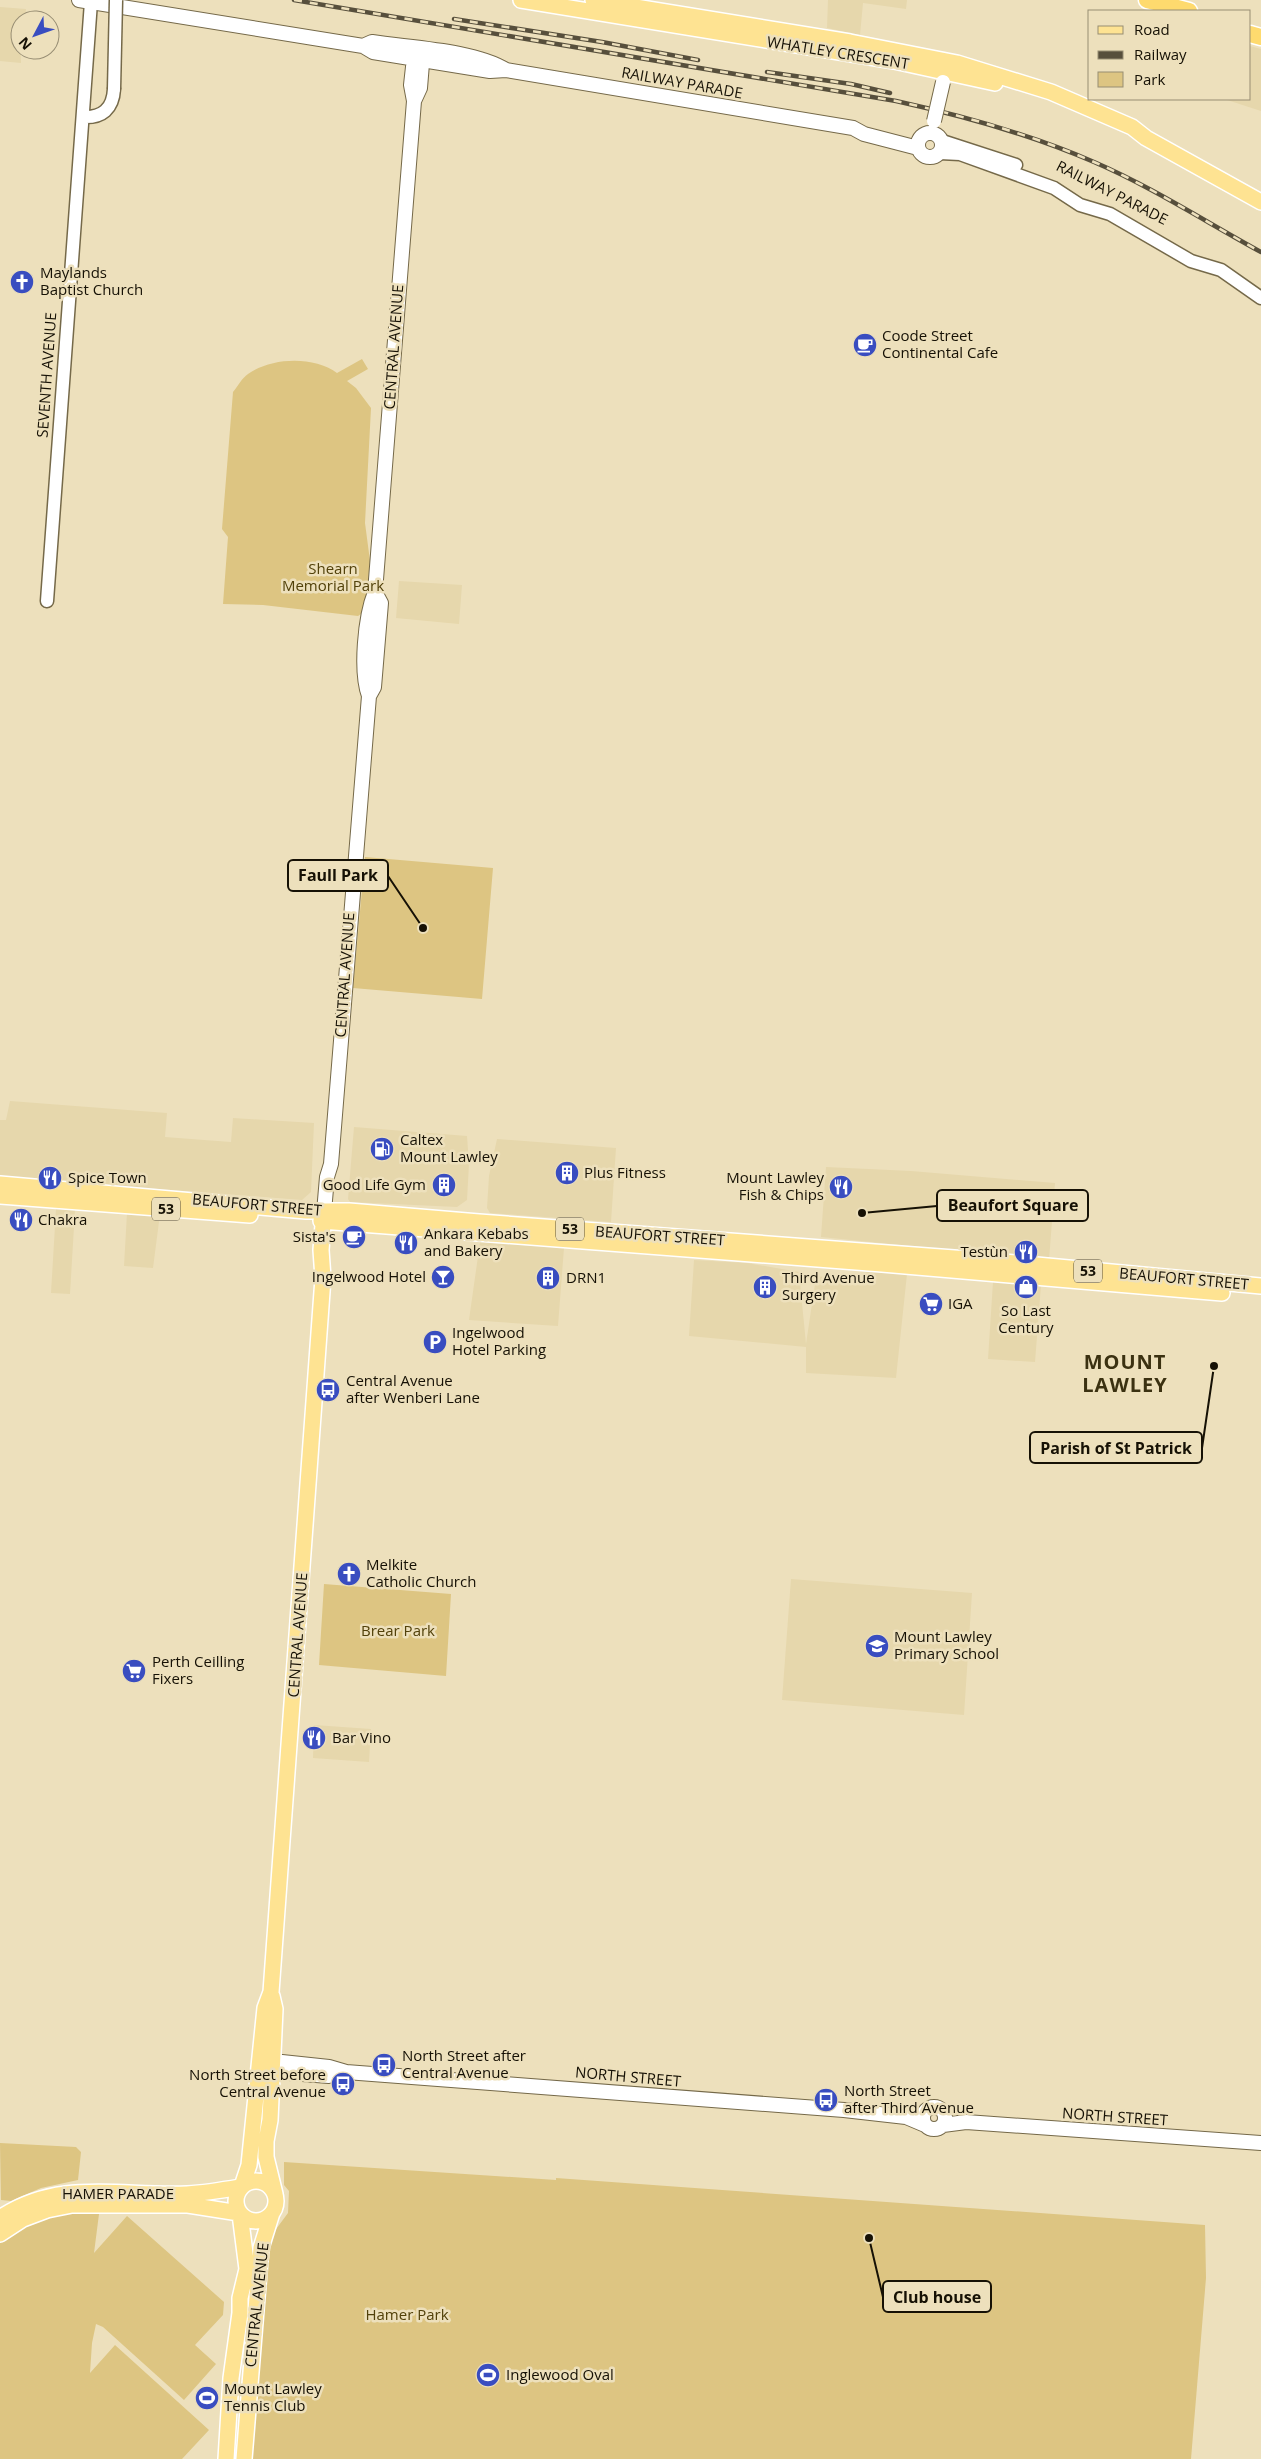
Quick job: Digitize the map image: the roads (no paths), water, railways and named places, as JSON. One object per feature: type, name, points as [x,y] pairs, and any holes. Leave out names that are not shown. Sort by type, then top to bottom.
[{"type":"highway","points":[[1147,0],[1185,10]]},
{"type":"main road","name":"WHATLEY CRESCENT","points":[[521,0],[950,72],[1003,84],[1054,102],[1128,133],[1146,138],[1261,202]]},
{"type":"main road","name":"WHATLEY CRESCENT","points":[[593,0],[850,42],[950,72]]},
{"type":"main road","name":"RAILWAY PARADE","points":[[85,1],[363,46],[373,52],[419,55],[490,71],[506,70],[853,128],[867,125],[893,134],[934,137]]},
{"type":"main road","name":"CENTRAL AVENUE","points":[[275,2194],[266,2157],[266,2142],[270,2120],[265,2066],[264,2008],[271,1992],[323,1278],[330,1252],[328,1217],[335,1178],[331,1164],[369,696],[374,687],[381,603],[376,592],[414,101],[411,85],[419,55]]},
{"type":"main road","points":[[934,137],[950,72]]},
{"type":"main road","name":"BEAUFORT STREET","points":[[0,1184],[328,1217],[1261,1295]]},
{"type":"main road","name":"BEAUFORT STREET","points":[[0,1196],[328,1217],[349,1211],[432,1216],[479,1222],[994,1262],[1261,1286]]},
{"type":"main road","name":"CENTRAL AVENUE","points":[[241,2187],[249,2165],[265,2066]]},
{"type":"main road","name":"NORTH STREET","points":[[265,2066],[329,2067],[346,2072],[492,2082],[925,2119]]},
{"type":"main road","points":[[936,2107],[944,2120],[932,2129],[925,2119],[936,2107]]},
{"type":"main road","name":"NORTH STREET","points":[[944,2120],[1261,2143]]},
{"type":"main road","points":[[250,2181],[260,2181],[269,2186],[275,2194],[276,2202],[272,2213],[258,2221],[248,2220],[240,2214],[235,2198],[241,2187],[250,2181]]},
{"type":"main road","name":"HAMER PARADE","points":[[0,2218],[33,2200],[62,2193],[186,2194],[241,2187]]},
{"type":"main road","points":[[0,2205],[18,2207]]},
{"type":"main road","name":"HAMER PARADE","points":[[0,2234],[23,2219],[47,2210],[72,2205],[188,2205],[240,2214]]},
{"type":"main road","name":"CENTRAL AVENUE","points":[[244,2459],[260,2248],[272,2213]]},
{"type":"main road","name":"CENTRAL AVENUE","points":[[226,2459],[231,2378],[240,2313],[240,2298],[247,2269],[240,2214]]},
{"type":"main road","points":[[228,2440],[238,2436],[246,2428]]},
{"type":"street","points":[[83,117],[99,116],[106,112],[111,104],[114,89],[116,0]]},
{"type":"street","name":"SEVENTH AVENUE","points":[[47,601],[83,117],[85,1]]},
{"type":"street","name":"RAILWAY PARADE","points":[[934,137],[1056,181],[1082,198],[1106,205],[1194,253],[1227,264],[1261,288]]},
{"type":"street","name":"RAILWAY PARADE","points":[[934,137],[960,154],[1054,188],[1080,205],[1110,214],[1191,261],[1220,270],[1261,298]]},
{"type":"railway","points":[[294,0],[896,101],[947,113],[1021,134],[1094,162],[1158,194],[1261,252]]},
{"type":"railway","points":[[454,19],[602,42],[698,60]]},
{"type":"railway","points":[[767,72],[851,84],[890,93]]},
{"type":"place","name":"Maylands Baptist Church","points":[[22,282]]},
{"type":"place","name":"Coode Street Continental Cafe","points":[[865,345]]},
{"type":"place","name":"Faull Park","points":[[423,928]]},
{"type":"place","name":"Caltex Mount Lawley","points":[[382,1149]]},
{"type":"place","name":"Plus Fitness","points":[[567,1173]]},
{"type":"place","name":"Spice Town","points":[[50,1178]]},
{"type":"place","name":"Good Life Gym","points":[[444,1185]]},
{"type":"place","name":"Mount Lawley Fish & Chips","points":[[841,1187]]},
{"type":"place","name":"Beaufort Square","points":[[862,1213]]},
{"type":"place","name":"Chakra","points":[[21,1220]]},
{"type":"place","name":"Sista's","points":[[354,1237]]},
{"type":"place","name":"Ankara Kebabs and Bakery","points":[[406,1243]]},
{"type":"place","name":"Testùn","points":[[1026,1252]]},
{"type":"place","name":"Ingelwood Hotel","points":[[443,1277]]},
{"type":"place","name":"DRN1","points":[[548,1278]]},
{"type":"place","name":"Third Avenue Surgery","points":[[765,1287]]},
{"type":"place","name":"So Last Century","points":[[1026,1287]]},
{"type":"place","name":"IGA","points":[[931,1304]]},
{"type":"place","name":"Ingelwood Hotel Parking","points":[[435,1342]]},
{"type":"place","name":"Parish of St Patrick","points":[[1214,1366]]},
{"type":"place","name":"Central Avenue after Wenberi Lane","points":[[328,1390]]},
{"type":"place","name":"Melkite Catholic Church","points":[[349,1574]]},
{"type":"place","name":"Mount Lawley Primary School","points":[[877,1646]]},
{"type":"place","name":"Perth Ceilling Fixers","points":[[134,1671]]},
{"type":"place","name":"Bar Vino","points":[[314,1738]]},
{"type":"place","name":"North Street after Central Avenue","points":[[384,2065]]},
{"type":"place","name":"North Street before Central Avenue","points":[[343,2084]]},
{"type":"place","name":"North Street after Third Avenue","points":[[826,2100]]},
{"type":"place","name":"Club house","points":[[869,2238]]},
{"type":"place","name":"Inglewood Oval","points":[[488,2375]]},
{"type":"place","name":"Mount Lawley Tennis Club","points":[[207,2398]]},
{"type":"district","name":"MOUNT LAWLEY","points":[[1125,1374]]},
{"type":"park label","name":"Shearn Memorial Park","points":[[333,578]]},
{"type":"park label","name":"Brear Park","points":[[398,1631]]},
{"type":"park label","name":"Hamer Park","points":[[407,2315]]}]
